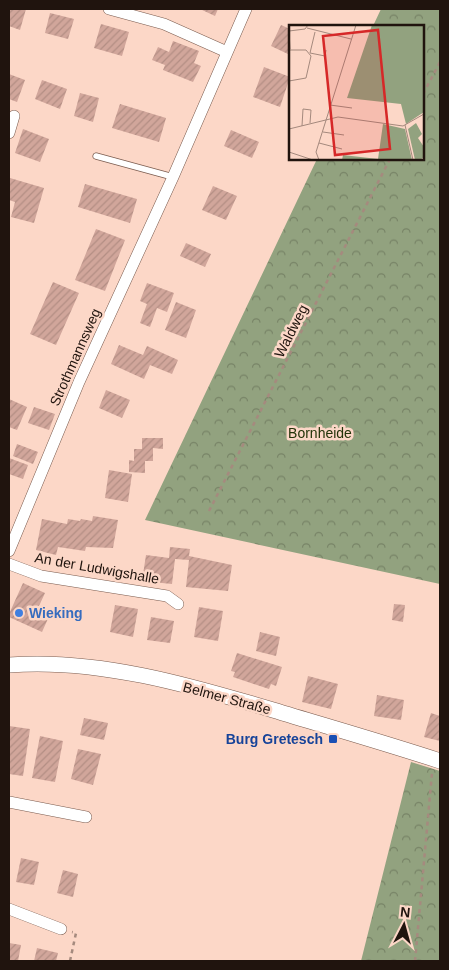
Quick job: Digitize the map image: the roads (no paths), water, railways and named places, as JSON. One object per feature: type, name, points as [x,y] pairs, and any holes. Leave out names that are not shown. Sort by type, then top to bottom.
[{"type":"street","name":"Strothmannsweg","points":[[9,551],[12,531],[173,177],[246,9]]},
{"type":"street","points":[[117,10],[164,24],[227,52]]},
{"type":"street","points":[[9,133],[14,116]]},
{"type":"street","name":"An der Ludwigshalle","points":[[9,564],[41,576],[167,596],[178,604]]},
{"type":"street","name":"Belmer Straße","points":[[9,665],[59,664],[130,673],[215,692],[437,760]]},
{"type":"street","points":[[9,802],[86,817]]},
{"type":"street","points":[[9,909],[60,929]]},
{"type":"lane","points":[[96,156],[173,177]]},
{"type":"place","name":"Wieking","points":[[19,613]]},
{"type":"place","name":"Burg Gretesch","points":[[333,739]]},
{"type":"park label","name":"Bornheide","points":[[320,433]]}]
